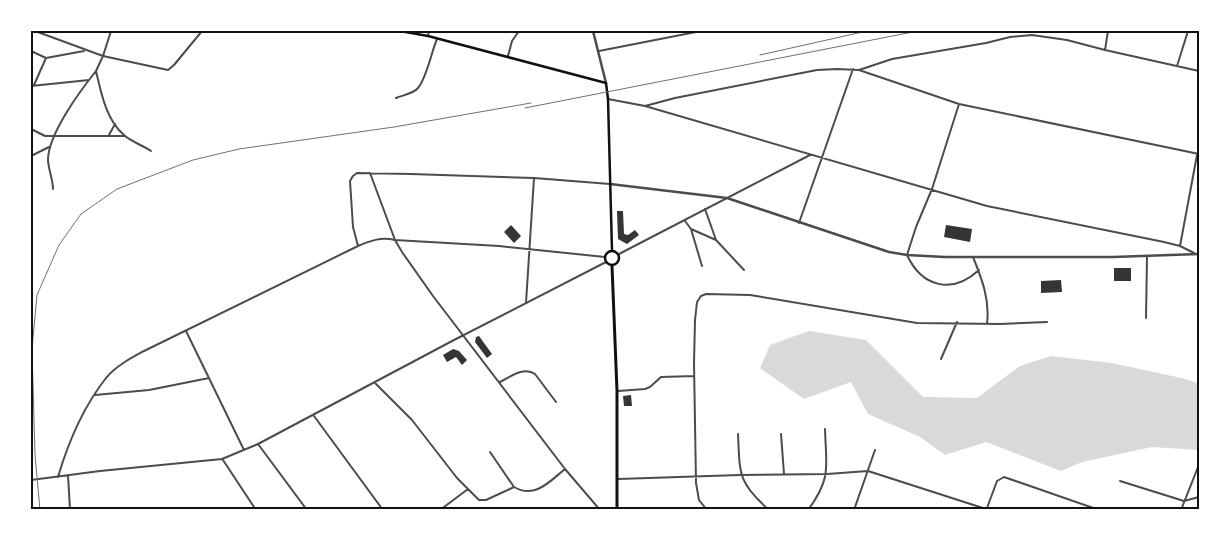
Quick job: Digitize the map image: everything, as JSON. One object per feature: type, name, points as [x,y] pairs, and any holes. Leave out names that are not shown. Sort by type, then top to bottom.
[{"type":"highway","points":[[612,266],[617,391],[617,510]]},
{"type":"main road","points":[[400,31],[428,36],[606,83],[612,251]]},
{"type":"main road","points":[[612,251],[619,254],[618,263],[612,266],[606,262],[605,257],[608,252],[612,251]]},
{"type":"street","points":[[35,31],[103,56],[168,70],[202,31]]},
{"type":"street","points":[[53,189],[48,165],[49,147],[54,136],[96,71],[111,31]]},
{"type":"street","points":[[428,36],[429,31]]},
{"type":"street","points":[[508,57],[512,41],[519,31]]},
{"type":"street","points":[[593,31],[606,83]]},
{"type":"street","points":[[599,51],[701,31]]},
{"type":"street","points":[[1105,50],[1108,31]]},
{"type":"street","points":[[1178,66],[1188,31]]},
{"type":"street","points":[[1193,31],[1199,32]]},
{"type":"street","points":[[858,70],[892,59],[1032,35],[1067,40],[1199,71]]},
{"type":"street","points":[[396,98],[410,94],[424,78],[437,39]]},
{"type":"street","points":[[31,51],[46,58],[86,50]]},
{"type":"street","points":[[33,86],[46,58]]},
{"type":"street","points":[[799,223],[853,69]]},
{"type":"street","points":[[645,106],[675,98],[817,70],[853,69],[959,104],[1198,154],[1180,246]]},
{"type":"street","points":[[96,71],[103,98],[115,124],[124,136],[151,151]]},
{"type":"street","points":[[33,86],[89,80]]},
{"type":"street","points":[[608,99],[645,106],[987,206],[1180,246],[1197,254]]},
{"type":"street","points":[[959,104],[932,189],[916,227],[907,255],[918,273],[935,284],[959,283],[971,277],[978,270]]},
{"type":"street","points":[[109,135],[115,124]]},
{"type":"street","points":[[31,129],[45,136],[124,136]]},
{"type":"street","points":[[31,156],[49,147]]},
{"type":"street","points":[[619,254],[811,154]]},
{"type":"street","points":[[358,246],[353,227],[350,181],[352,176],[357,173],[370,173],[534,178],[610,184],[727,198],[890,252],[907,255],[1147,257],[1197,254]]},
{"type":"street","points":[[370,173],[395,240],[433,296],[565,469],[600,510]]},
{"type":"street","points":[[526,303],[534,178]]},
{"type":"street","points":[[705,209],[716,240],[744,270]]},
{"type":"street","points":[[685,221],[690,229],[702,266]]},
{"type":"street","points":[[690,229],[716,240]]},
{"type":"street","points":[[58,477],[74,433],[95,395],[107,377],[122,364],[376,238],[530,249],[605,257]]},
{"type":"street","points":[[973,257],[988,309],[987,324]]},
{"type":"street","points":[[1146,318],[1147,257]]},
{"type":"street","points":[[31,480],[222,459],[244,451],[606,262]]},
{"type":"street","points":[[707,510],[699,500],[697,492],[694,376],[695,320],[697,302],[701,296],[706,294],[750,295],[917,323],[958,322],[987,324],[1047,322]]},
{"type":"street","points":[[941,359],[958,322]]},
{"type":"street","points":[[186,331],[244,451]]},
{"type":"street","points":[[500,382],[525,371],[530,371],[535,374],[556,402]]},
{"type":"street","points":[[617,391],[645,389],[650,387],[660,377],[694,376]]},
{"type":"street","points":[[95,395],[149,390],[209,378]]},
{"type":"street","points":[[375,383],[424,434],[452,471],[479,500],[482,501],[514,487]]},
{"type":"street","points":[[314,416],[383,510]]},
{"type":"street","points":[[808,510],[818,496],[827,474],[825,429]]},
{"type":"street","points":[[738,434],[740,474],[751,492],[769,510]]},
{"type":"street","points":[[781,434],[784,474]]},
{"type":"street","points":[[258,444],[308,510]]},
{"type":"street","points":[[854,510],[875,450]]},
{"type":"street","points":[[490,452],[514,487],[523,492],[538,489],[565,469]]},
{"type":"street","points":[[222,459],[256,510]]},
{"type":"street","points":[[1181,510],[1198,467]]},
{"type":"street","points":[[617,479],[740,474],[827,474],[868,471],[986,509],[997,481],[1004,477],[1099,510]]},
{"type":"street","points":[[68,476],[70,510]]},
{"type":"street","points":[[1120,481],[1184,501],[1199,497]]},
{"type":"street","points":[[440,510],[468,489]]},
{"type":"shaded area","points":[[809,331],[866,340],[923,397],[977,398],[1020,366],[1051,356],[1112,363],[1186,379],[1199,384],[1199,450],[1152,447],[1082,462],[1061,471],[986,442],[945,455],[920,437],[868,414],[851,382],[804,399],[760,368],[770,345]]},
{"type":"building","points":[[617,211],[623,211],[624,234],[628,235],[635,230],[639,235],[627,244],[618,239]]},
{"type":"building","points":[[511,225],[521,236],[514,243],[504,232]]},
{"type":"building","points":[[946,225],[972,229],[970,242],[944,237]]},
{"type":"building","points":[[1114,268],[1131,268],[1131,281],[1114,281]]},
{"type":"building","points":[[1061,280],[1062,292],[1041,293],[1041,281]]},
{"type":"building","points":[[479,336],[492,354],[487,358],[475,342],[476,337]]},
{"type":"building","points":[[453,349],[459,351],[467,360],[462,365],[456,357],[447,362],[443,355]]},
{"type":"building","points":[[631,395],[632,406],[624,406],[623,396]]},
{"type":"railway","points":[[760,55],[867,31]]},
{"type":"railway","points":[[525,108],[918,31]]},
{"type":"railway","points":[[40,510],[35,455],[32,349],[37,295],[59,245],[81,214],[117,189],[193,160],[239,149],[394,127],[531,103]]}]
